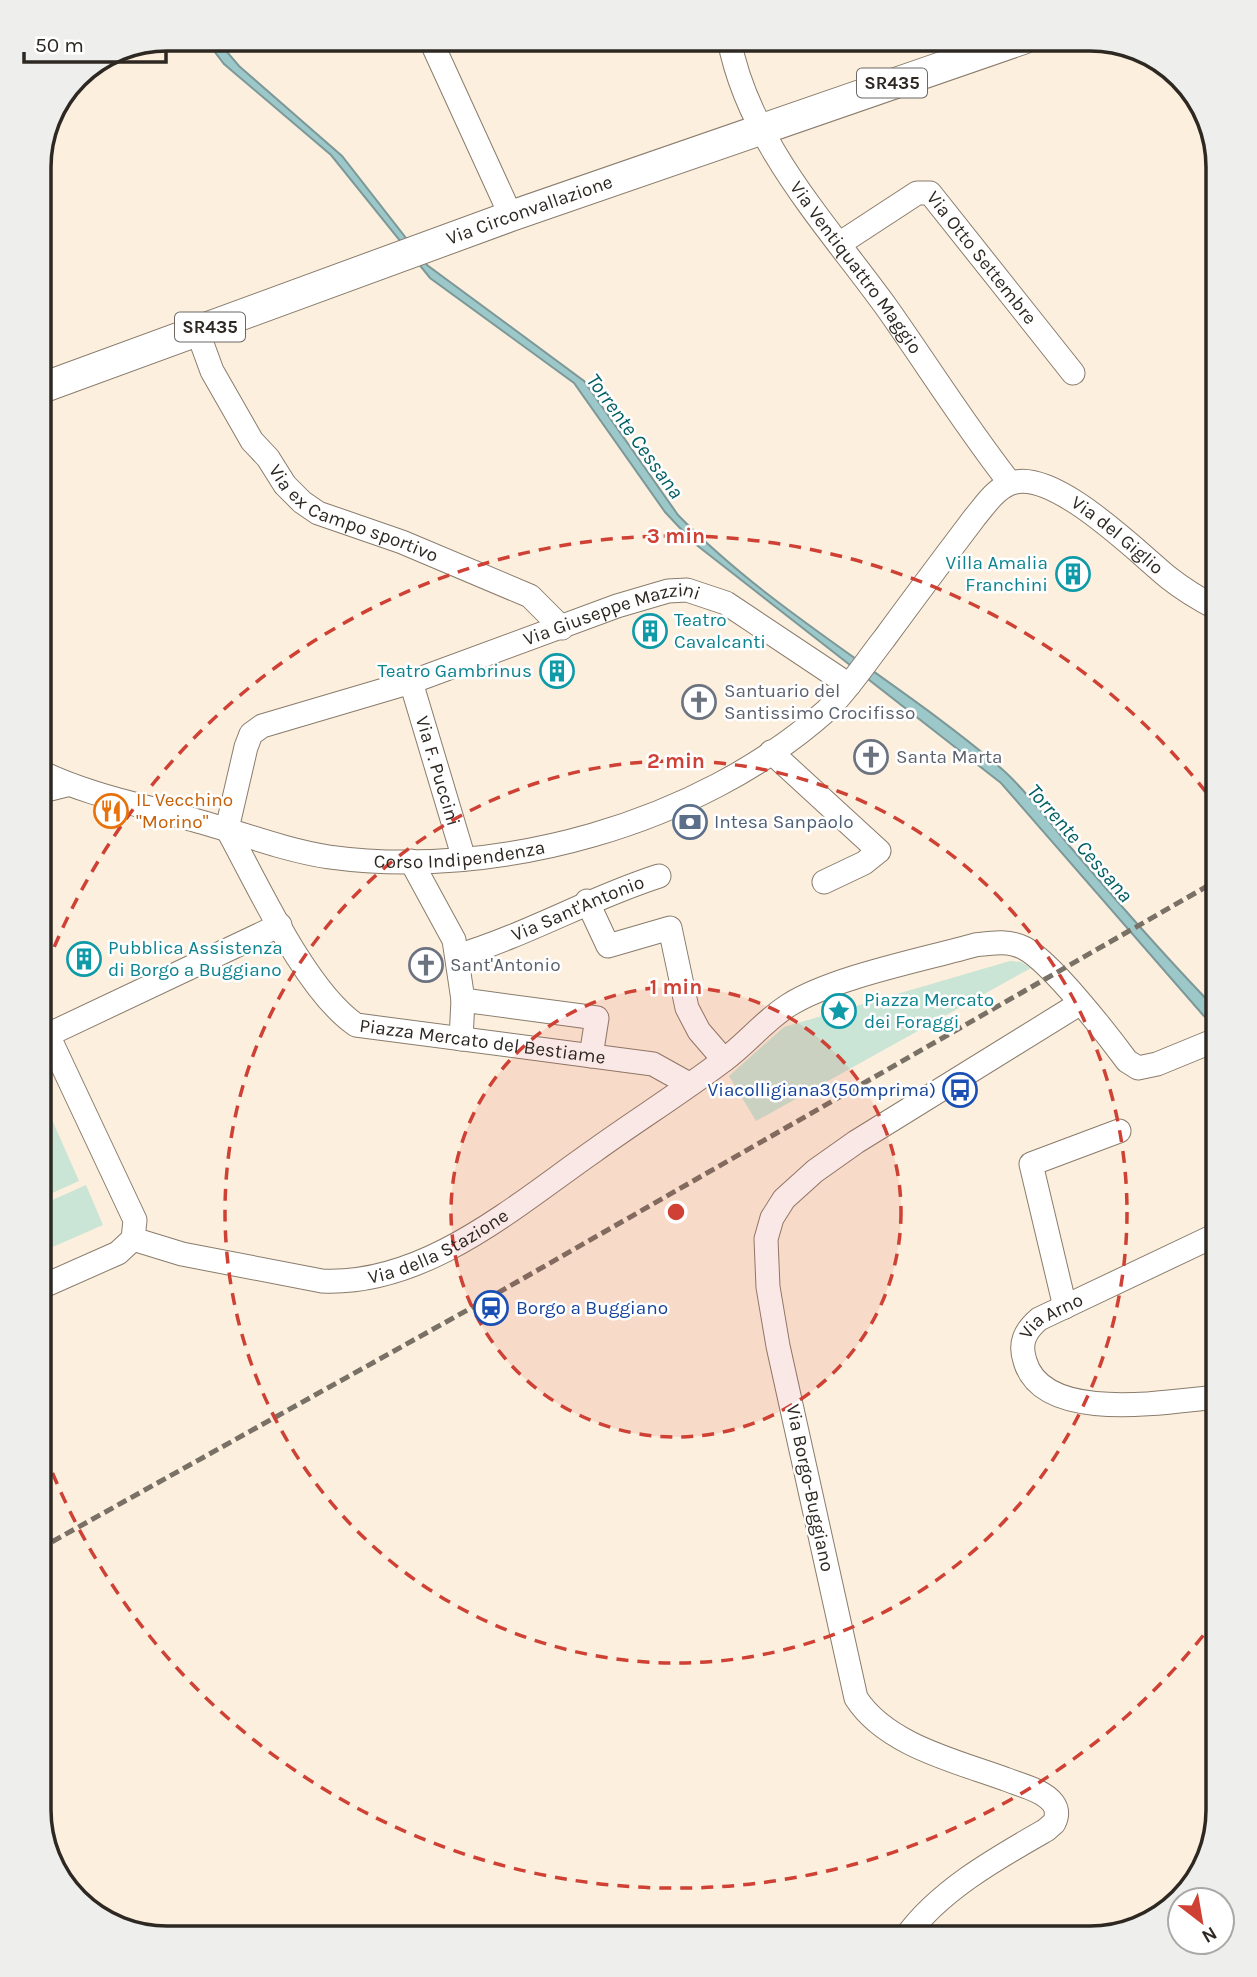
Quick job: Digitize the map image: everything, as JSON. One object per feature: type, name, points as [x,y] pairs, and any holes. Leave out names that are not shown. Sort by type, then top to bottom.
[{"type":"main road","name":"Via Circonvallazione","points":[[51,385],[511,216],[988,51]]},
{"type":"street","points":[[436,51],[511,216]]},
{"type":"street","name":"Via Ventiquattro Maggio","points":[[732,51],[740,83],[762,128],[789,173],[1010,483]]},
{"type":"street","name":"Via Otto Settembre","points":[[839,244],[917,193],[930,193],[1073,373]]},
{"type":"street","name":"Via ex Campo sportivo","points":[[201,341],[212,371],[252,441],[268,458],[285,485],[302,502],[318,513],[402,542],[530,596],[562,628]]},
{"type":"street","name":"Via del Giglio","points":[[1010,483],[1031,481],[1055,489],[1171,580],[1206,601]]},
{"type":"street","name":"Corso Indipendenza","points":[[51,777],[66,785],[295,851],[332,857],[411,861],[464,859],[561,842],[659,812],[696,797],[771,752],[825,712],[849,685],[975,517],[997,492],[1010,483]]},
{"type":"street","name":"Via Giuseppe Mazzini","points":[[226,829],[246,747],[256,729],[411,682],[617,606],[668,591],[687,590],[726,603],[849,685]]},
{"type":"street","name":"Via F. Puccini","points":[[411,682],[464,859]]},
{"type":"street","points":[[771,752],[879,851],[864,863],[824,882]]},
{"type":"street","points":[[51,788],[66,785]]},
{"type":"street","name":"Piazza Mercato del Bestiame","points":[[226,829],[280,925],[326,999],[356,1025],[653,1064],[696,1079]]},
{"type":"street","points":[[411,861],[454,940],[463,1000],[461,1039]]},
{"type":"street","name":"Via Sant'Antonio","points":[[457,956],[514,936],[587,901],[659,876]]},
{"type":"street","points":[[587,901],[608,946],[670,928],[687,1008],[699,1031],[724,1060]]},
{"type":"street","points":[[51,1033],[280,925]]},
{"type":"street","name":"Via della Stazione","points":[[133,1239],[182,1254],[322,1281],[345,1282],[389,1272],[437,1254],[463,1240],[724,1060],[762,1026],[796,1001],[873,974],[996,942],[1013,944],[1032,954],[1127,1061],[1138,1068],[1206,1045]]},
{"type":"street","points":[[463,1000],[597,1018],[591,1056]]},
{"type":"street","name":"Via Borgo-Buggiano","points":[[916,1926],[936,1905],[967,1880],[1054,1824],[1056,1809],[1052,1802],[1027,1787],[935,1753],[890,1731],[864,1710],[856,1698],[778,1346],[768,1287],[766,1239],[776,1207],[815,1171],[1079,1004]]},
{"type":"street","points":[[51,1053],[135,1220],[133,1239],[118,1253],[51,1282]]},
{"type":"street","points":[[1065,1307],[1031,1164],[1119,1130]]},
{"type":"street","name":"Via Arno","points":[[1206,1240],[1038,1319],[1025,1331],[1022,1352],[1027,1368],[1046,1389],[1073,1401],[1107,1405],[1206,1398]]},
{"type":"green space","points":[[1010,961],[1021,962],[1031,968],[756,1121],[729,1076],[784,1027]]},
{"type":"green space","points":[[51,1117],[79,1181],[51,1194]]},
{"type":"green space","points":[[86,1185],[103,1225],[51,1248],[51,1201]]},
{"type":"water","points":[[214,51],[226,51],[239,66],[342,156],[427,265],[584,381],[678,515],[715,550],[754,584],[922,706],[1013,779],[1126,911],[1206,999],[1206,1018],[1001,783],[694,543],[665,512],[574,383],[430,278],[331,155],[224,64]]},
{"type":"railway","points":[[51,1542],[489,1298],[1206,887]]},
{"type":"place","name":"Villa Amalia Franchini","points":[[1073,574]]},
{"type":"place","name":"Teatro Cavalcanti","points":[[650,631]]},
{"type":"place","name":"Teatro Gambrinus","points":[[557,671]]},
{"type":"place","name":"Santuario del Santissimo Crocifisso","points":[[699,702]]},
{"type":"place","name":"Santa Marta","points":[[871,757]]},
{"type":"place","name":"IL Vecchino \"Morino\"","points":[[111,811]]},
{"type":"place","name":"Intesa Sanpaolo","points":[[690,822]]},
{"type":"place","name":"Pubblica Assistenza di Borgo a Buggiano","points":[[84,959]]},
{"type":"place","name":"Sant'Antonio","points":[[426,965]]},
{"type":"place","name":"Piazza Mercato dei Foraggi","points":[[839,1011]]},
{"type":"place","name":"Viacolligiana3(50mprima)","points":[[960,1090]]},
{"type":"place","name":"Borgo a Buggiano","points":[[491,1308]]},
{"type":"water label","name":"Torrente Cessana","points":[[635,436]]},
{"type":"water label","name":"Torrente Cessana","points":[[1080,843]]}]
